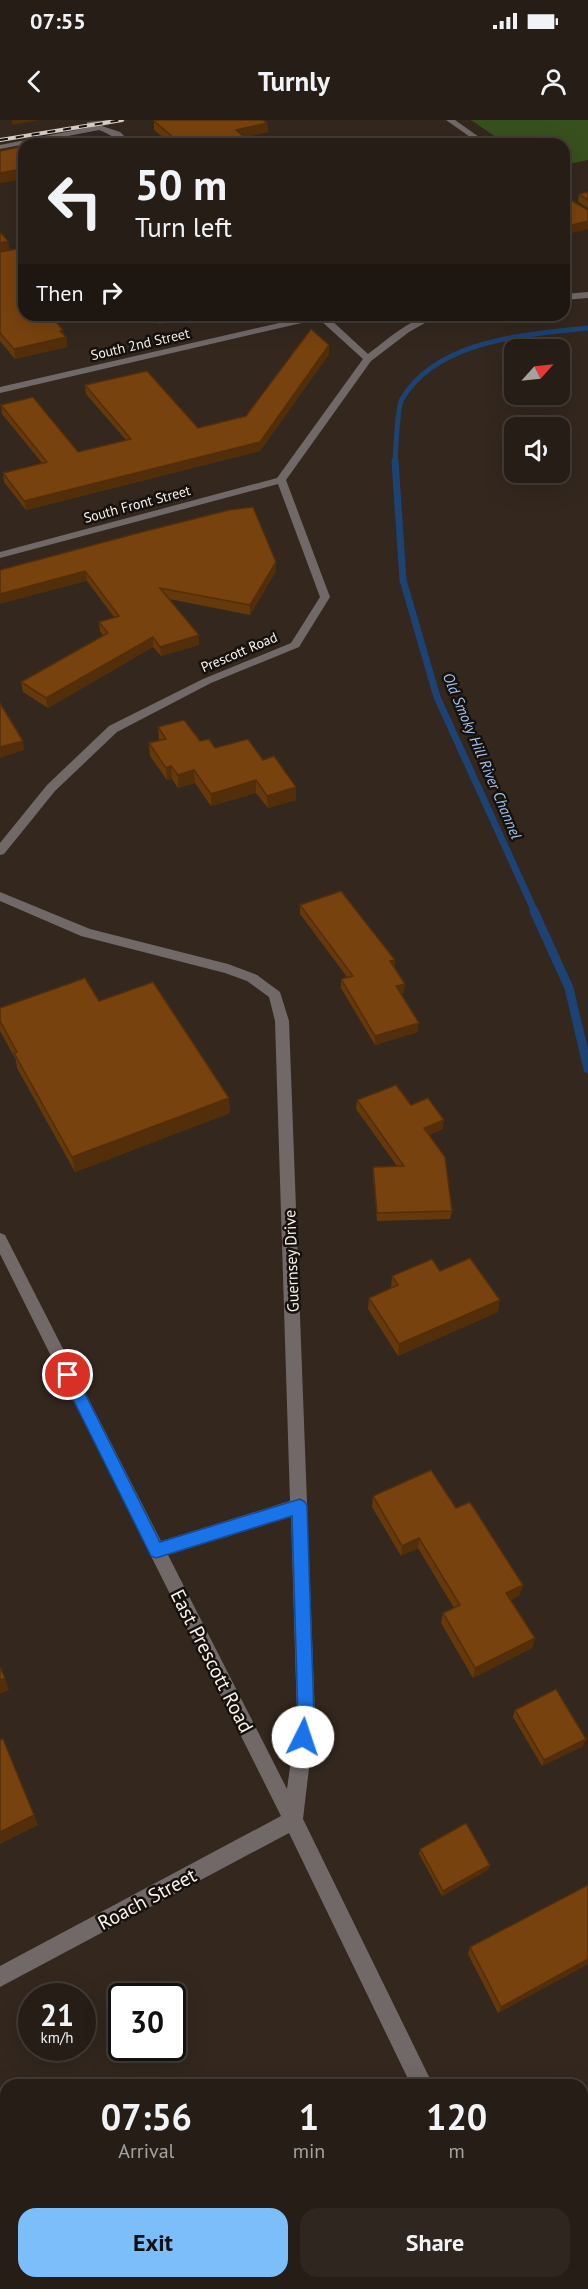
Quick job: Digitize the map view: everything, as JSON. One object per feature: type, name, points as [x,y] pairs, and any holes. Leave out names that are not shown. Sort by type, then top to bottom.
[{"type":"street","points":[[38,138],[122,120]]},
{"type":"street","points":[[450,120],[476,138]]},
{"type":"street","points":[[92,125],[122,138]]},
{"type":"street","points":[[0,147],[18,143]]},
{"type":"street","points":[[0,258],[18,254]]},
{"type":"street","points":[[570,296],[588,295]]},
{"type":"street","name":"South 2nd Street","points":[[0,390],[298,321]]},
{"type":"street","points":[[326,321],[368,359]]},
{"type":"street","points":[[281,480],[368,359],[393,339],[424,321]]},
{"type":"street","name":"South Front Street","points":[[0,555],[281,480]]},
{"type":"street","name":"Prescott Road","points":[[0,851],[51,788],[113,729],[207,681],[295,645],[325,597],[281,480]]},
{"type":"street","name":"Guernsey Drive","points":[[0,896],[86,933],[228,969],[252,978],[275,995],[282,1021],[306,1717],[293,1820]]},
{"type":"street","name":"East Prescott Road","points":[[0,1239],[293,1820],[419,2079]]},
{"type":"street","points":[[156,1551],[300,1506]]},
{"type":"street","name":"Roach Street","points":[[0,1977],[293,1820]]},
{"type":"green space","points":[[471,120],[588,120],[588,160],[570,164],[570,138],[497,138]]},
{"type":"building","points":[[263,120],[267,123],[236,130],[245,138],[174,138],[154,121]]},
{"type":"building","points":[[18,147],[18,172],[16,170],[0,173],[0,151]]},
{"type":"building","points":[[588,192],[588,200],[579,194]]},
{"type":"building","points":[[570,200],[588,210],[588,221],[570,226]]},
{"type":"building","points":[[0,232],[8,241],[0,243]]},
{"type":"building","points":[[16,249],[18,251],[18,321],[55,321],[66,337],[14,349],[0,333],[0,252]]},
{"type":"building","points":[[311,329],[329,345],[260,442],[24,501],[3,473],[47,462],[1,405],[33,397],[78,452],[131,439],[85,385],[147,371],[198,428],[246,416]]},
{"type":"building","points":[[253,507],[276,562],[250,605],[160,588],[199,635],[160,647],[153,637],[46,698],[21,682],[108,633],[99,622],[119,616],[85,571],[0,594],[0,570],[229,510]]},
{"type":"building","points":[[0,703],[23,741],[0,747]]},
{"type":"building","points":[[184,720],[200,741],[209,739],[215,748],[248,739],[263,760],[274,756],[296,787],[267,796],[256,780],[211,794],[194,770],[178,775],[171,766],[166,768],[149,743],[166,739],[158,727]]},
{"type":"building","points":[[341,891],[395,960],[390,961],[405,984],[396,986],[419,1023],[375,1036],[341,979],[353,976],[300,905]]},
{"type":"building","points":[[85,978],[99,1001],[153,982],[229,1098],[72,1157],[14,1053],[17,1052],[0,1021],[0,1008]]},
{"type":"building","points":[[396,1085],[411,1105],[428,1098],[444,1120],[424,1128],[445,1157],[452,1211],[377,1213],[373,1167],[404,1166],[357,1100]]},
{"type":"building","points":[[470,1258],[500,1300],[399,1344],[369,1298],[398,1285],[392,1276],[432,1259],[440,1271]]},
{"type":"building","points":[[431,1470],[456,1508],[470,1502],[523,1585],[506,1593],[535,1638],[475,1668],[443,1613],[460,1605],[419,1538],[402,1546],[373,1496]]},
{"type":"building","points":[[0,1667],[5,1678],[0,1680]]},
{"type":"building","points":[[556,1689],[586,1739],[544,1760],[515,1710]]},
{"type":"building","points":[[3,1739],[34,1815],[0,1832],[0,1740]]},
{"type":"building","points":[[466,1823],[490,1865],[443,1891],[420,1849]]},
{"type":"building","points":[[588,1885],[588,1959],[501,2007],[470,1947]]},
{"type":"waterway","name":"Old Smoky Hill River Channel","points":[[395,462],[400,403],[418,379],[438,364],[460,352],[485,344],[511,338],[588,328]]},
{"type":"waterway","name":"Old Smoky Hill River Channel","points":[[395,462],[403,580],[437,697],[535,912]]},
{"type":"waterway","name":"Old Smoky Hill River Channel","points":[[534,911],[569,988],[588,1069]]},
{"type":"railway","points":[[0,140],[122,120]]},
{"type":"route","points":[[68,1375],[156,1551],[300,1506],[306,1717],[303,1737]]}]
